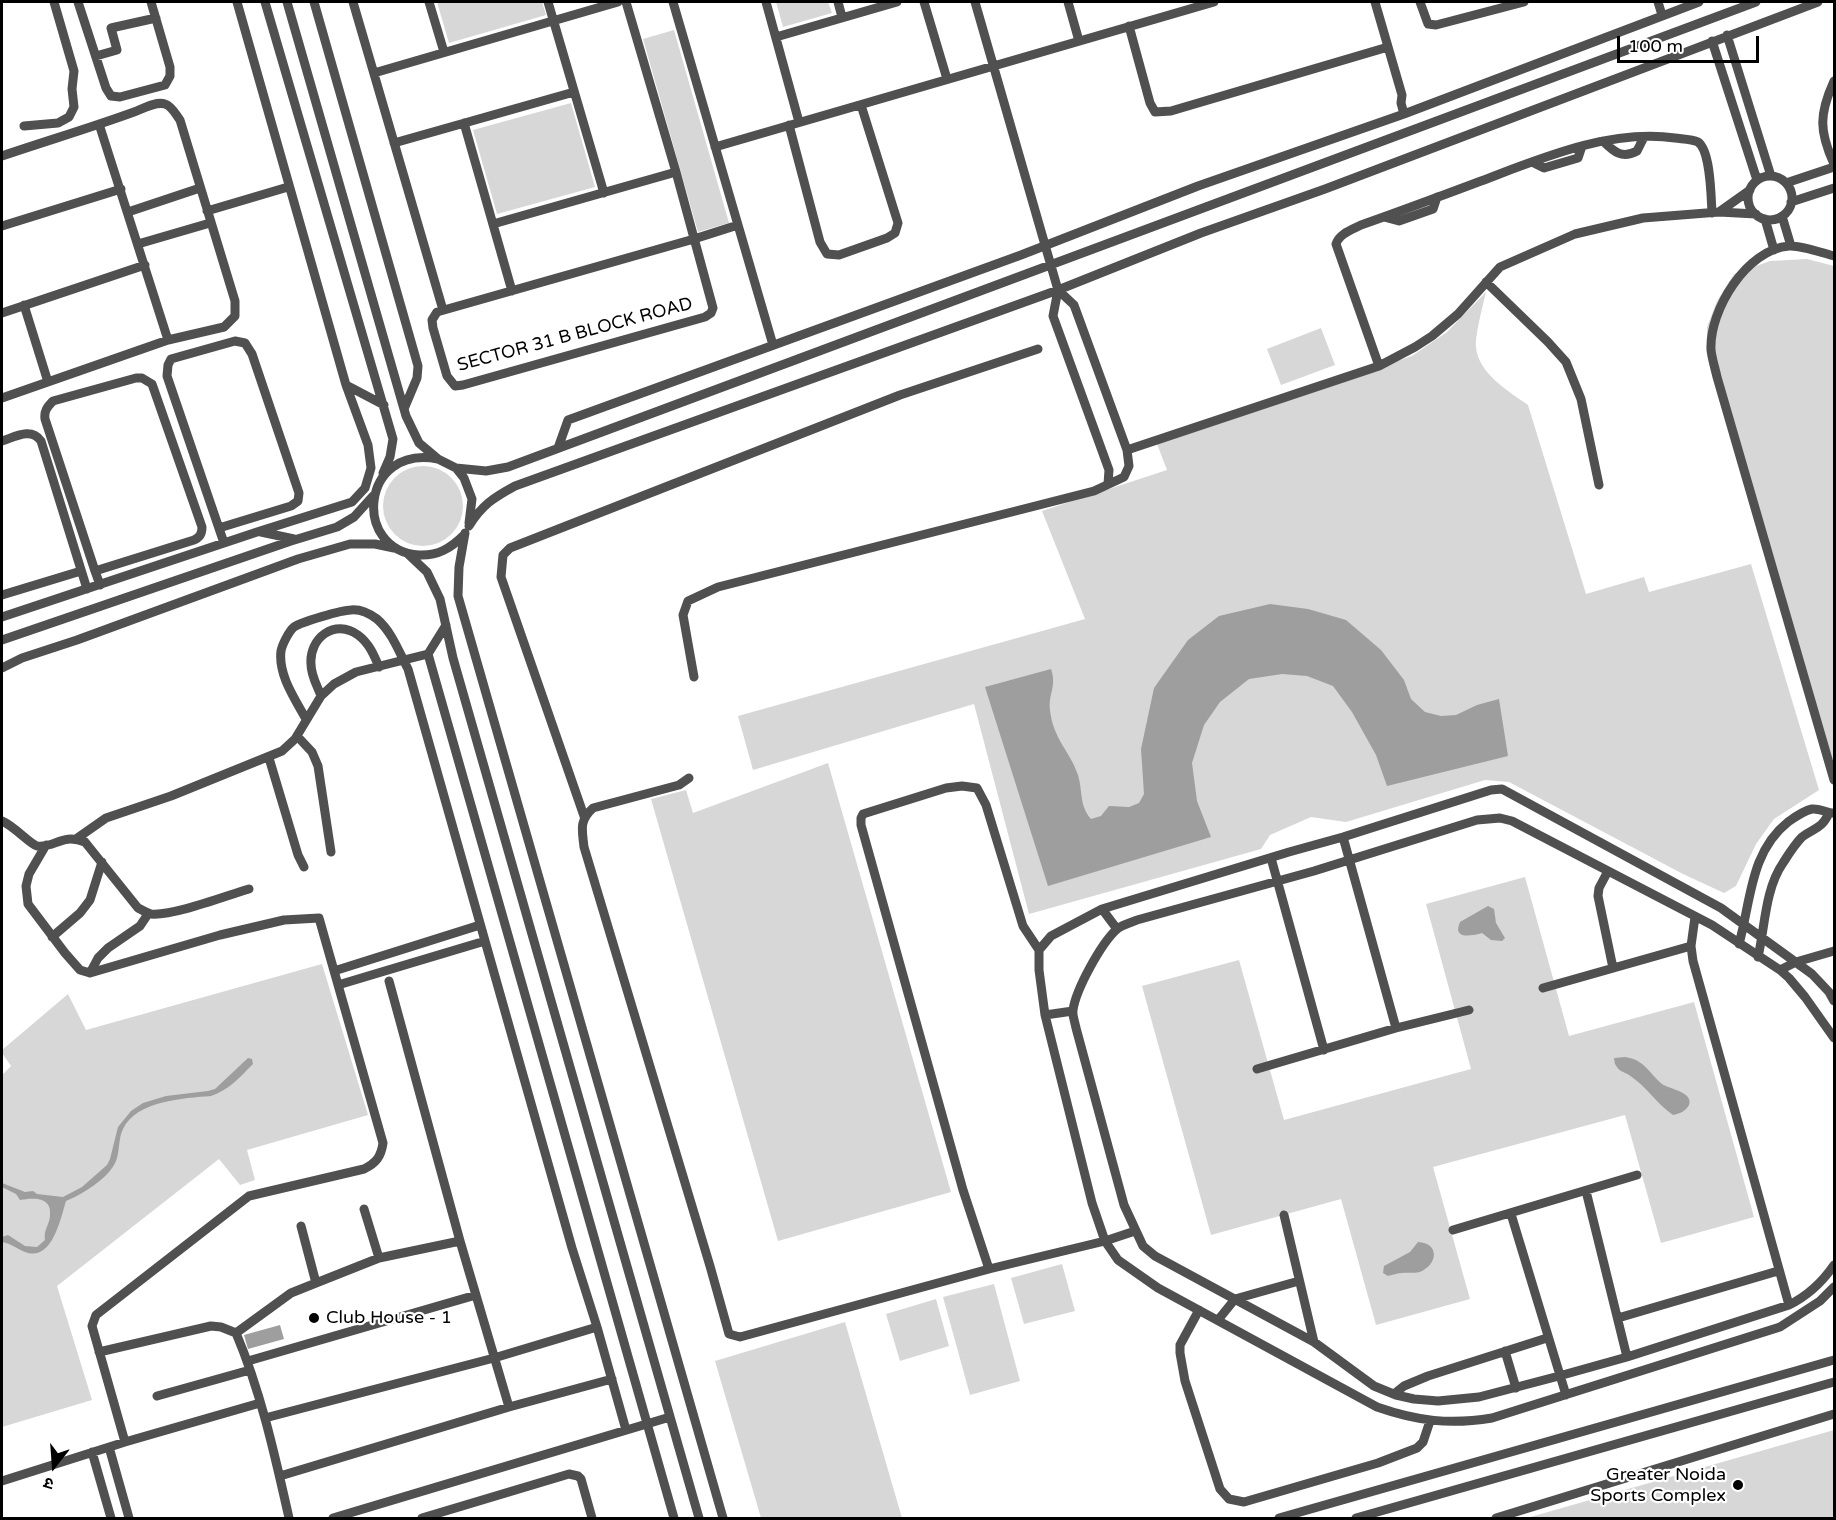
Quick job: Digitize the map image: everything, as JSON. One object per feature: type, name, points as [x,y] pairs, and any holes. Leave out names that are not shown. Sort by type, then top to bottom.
[{"type":"street","points":[[24,126],[58,123],[69,117],[74,107],[72,89],[74,71],[54,2]]},
{"type":"street","points":[[78,2],[106,88],[111,96],[120,97],[165,85],[170,76],[170,68],[151,2]]},
{"type":"street","points":[[2,617],[352,502],[365,488],[371,468],[368,445],[346,385],[237,2]]},
{"type":"street","points":[[265,2],[393,439],[390,457],[374,495],[375,520],[382,536],[397,549]]},
{"type":"street","points":[[287,2],[404,409],[418,443],[438,459],[456,468],[486,471],[508,467],[1756,2]]},
{"type":"street","points":[[314,2],[418,366],[417,378],[404,409]]},
{"type":"street","points":[[353,2],[443,310],[738,225]]},
{"type":"street","points":[[429,2],[444,52]]},
{"type":"street","points":[[548,2],[604,193]]},
{"type":"street","points":[[374,73],[618,2]]},
{"type":"street","name":"SECTOR 31 B BLOCK ROAD","points":[[443,310],[432,320],[433,328],[447,376],[455,386],[705,317],[711,313],[713,308],[676,172],[626,2]]},
{"type":"street","points":[[673,2],[773,345]]},
{"type":"street","points":[[766,2],[799,122]]},
{"type":"street","points":[[838,2],[842,17]]},
{"type":"street","points":[[776,37],[897,2]]},
{"type":"street","points":[[924,2],[947,79]]},
{"type":"street","points":[[975,2],[1058,290],[1053,316],[1109,470],[1108,484]]},
{"type":"street","points":[[1068,2],[1079,41]]},
{"type":"street","points":[[715,147],[1214,2]]},
{"type":"street","points":[[1375,2],[1402,95],[1408,101],[1408,112]]},
{"type":"street","points":[[1420,2],[1428,24],[1436,25],[1524,2]]},
{"type":"street","points":[[1658,2],[1662,15]]},
{"type":"street","points":[[558,448],[568,420],[1045,246],[1198,186],[1408,112],[1699,2]]},
{"type":"street","points":[[408,554],[432,555],[453,546],[467,530],[478,510],[491,499],[515,486],[1058,290],[1201,233],[1325,189],[1818,2]]},
{"type":"street","points":[[96,56],[117,51],[111,28],[156,18]]},
{"type":"street","points":[[1129,26],[1150,103],[1155,112],[1171,111],[1388,47]]},
{"type":"street","points":[[1726,35],[1771,176]]},
{"type":"street","points":[[1712,41],[1757,180]]},
{"type":"street","points":[[1786,183],[1834,165],[1825,140],[1823,110],[1834,81]]},
{"type":"street","points":[[394,143],[574,92]]},
{"type":"street","points":[[1732,104],[1747,100]]},
{"type":"street","points":[[2,156],[146,107],[165,104],[172,108],[180,120],[235,301],[235,316],[224,327],[168,340],[2,398]]},
{"type":"street","points":[[789,125],[820,242],[827,254],[839,255],[887,238],[895,233],[898,223],[861,105]]},
{"type":"street","points":[[464,123],[512,291]]},
{"type":"street","points":[[99,124],[168,340]]},
{"type":"street","points":[[1603,141],[1615,152],[1625,155],[1637,151],[1644,137]]},
{"type":"street","points":[[1379,366],[1336,244],[1341,236],[1350,230],[1384,216],[1399,221],[1433,209],[1437,197],[1532,162],[1544,168],[1578,158],[1582,146],[1603,141],[1644,137],[1668,137],[1698,142],[1702,147],[1709,169],[1716,212]]},
{"type":"street","points":[[493,224],[676,172]]},
{"type":"street","points":[[1127,450],[1379,366],[1416,347],[1458,314],[1500,267],[1575,234],[1643,218],[1716,212],[1776,219],[1786,213],[1792,195],[1786,183],[1771,176],[1757,180],[1750,190],[1716,212]]},
{"type":"street","points":[[207,211],[288,187]]},
{"type":"street","points":[[128,212],[200,188]]},
{"type":"street","points":[[1791,202],[1834,188]]},
{"type":"street","points":[[2,226],[121,189]]},
{"type":"street","points":[[1750,190],[1749,203],[1760,216],[1774,250]]},
{"type":"street","points":[[1782,216],[1791,246]]},
{"type":"street","points":[[138,244],[210,223]]},
{"type":"street","points":[[1834,256],[1791,246],[1774,250],[1754,262],[1738,279],[1722,302],[1715,323],[1711,349],[1720,389],[1834,780]]},
{"type":"street","points":[[2,313],[145,266]]},
{"type":"street","points":[[1486,282],[1566,362],[1581,399],[1599,485]]},
{"type":"street","points":[[694,677],[683,615],[688,602],[718,587],[1094,491],[1124,477],[1129,466],[1127,450],[1074,304],[1058,290]]},
{"type":"street","points":[[24,305],[48,382]]},
{"type":"street","points":[[219,528],[291,506],[298,501],[299,494],[252,354],[245,343],[235,341],[171,359],[168,365],[168,376],[224,543]]},
{"type":"street","points":[[1038,349],[900,395],[510,548],[503,555],[501,576],[584,816],[582,827],[584,847],[729,1334],[740,1336],[989,1269],[1105,1241],[1135,1231]]},
{"type":"street","points":[[95,571],[194,540],[199,538],[202,532],[152,384],[142,378],[53,401],[47,406],[44,414],[95,571],[100,585]]},
{"type":"street","points":[[346,385],[384,405]]},
{"type":"street","points":[[2,441],[28,433],[34,434],[41,441],[87,589]]},
{"type":"street","points":[[378,483],[383,475],[398,463],[417,457],[438,459]]},
{"type":"street","points":[[456,468],[464,478],[472,499],[459,567],[458,596],[723,1518]]},
{"type":"street","points":[[2,640],[337,527],[354,517],[374,495]]},
{"type":"street","points":[[257,532],[297,539]]},
{"type":"street","points":[[2,668],[22,658],[298,560],[350,544],[375,544],[397,549],[408,554],[427,572],[440,599],[453,658],[699,1518]]},
{"type":"street","points":[[2,595],[81,571]]},
{"type":"street","points":[[306,719],[288,687],[282,665],[281,650],[294,627],[352,610],[364,612],[377,619],[392,638],[408,669],[626,1430]]},
{"type":"street","points":[[76,839],[106,818],[171,796],[282,751],[297,736],[321,696],[334,684],[356,672],[428,654],[446,625]]},
{"type":"street","points":[[321,696],[312,676],[310,661],[315,646],[323,634],[333,629],[351,631],[358,635],[370,646],[379,667]]},
{"type":"street","points":[[428,654],[674,1518]]},
{"type":"street","points":[[297,736],[312,752],[318,766],[331,852]]},
{"type":"street","points":[[269,758],[298,855],[304,867]]},
{"type":"street","points":[[584,816],[594,808],[679,785],[689,778]]},
{"type":"street","points":[[989,1269],[963,1190],[861,825],[863,814],[946,788],[962,786],[977,788],[986,805],[1023,926],[1039,950],[1039,970],[1045,1015],[1092,1203],[1105,1241],[1118,1260],[1140,1276],[1199,1310],[1377,1407],[1430,1421],[1469,1422],[1492,1418],[1780,1327],[1820,1302],[1834,1287]]},
{"type":"street","points":[[1039,950],[1051,936],[1102,909],[1343,837],[1491,789],[1502,789],[1721,908],[1812,974],[1829,992],[1834,1001]]},
{"type":"street","points":[[1739,944],[1757,865],[1775,832],[1796,816],[1814,808],[1832,813],[1824,824],[1802,838],[1781,865],[1770,892],[1758,957]]},
{"type":"street","points":[[1834,1038],[1789,978],[1712,925],[1512,821],[1500,818],[1478,820],[1350,860],[1137,920],[1117,929],[1102,947],[1088,972],[1073,1011],[1124,1205],[1143,1246],[1155,1256],[1314,1342],[1374,1386],[1394,1394],[1438,1401],[1479,1397],[1628,1357],[1797,1301],[1825,1278],[1834,1265]]},
{"type":"street","points":[[2,821],[13,827],[31,844],[38,846],[64,839],[85,842],[138,908],[148,914],[179,910],[249,889]]},
{"type":"street","points":[[1343,837],[1396,1028]]},
{"type":"street","points":[[46,845],[29,874],[26,886],[28,904],[64,954],[80,970],[90,973],[231,932],[284,920],[319,918],[383,1143],[382,1152],[375,1163],[364,1169],[249,1196],[96,1315],[92,1326],[124,1442]]},
{"type":"street","points":[[1271,858],[1324,1050]]},
{"type":"street","points":[[52,937],[80,913],[90,900],[102,862]]},
{"type":"street","points":[[1608,871],[1599,888],[1598,896],[1613,968]]},
{"type":"street","points":[[1102,909],[1117,929]]},
{"type":"street","points":[[90,973],[98,958],[108,948],[140,926],[148,914]]},
{"type":"street","points":[[1695,917],[1691,946],[1693,961],[1788,1305]]},
{"type":"street","points":[[334,971],[480,925]]},
{"type":"street","points":[[338,985],[485,942]]},
{"type":"street","points":[[1543,988],[1691,946]]},
{"type":"street","points":[[1779,970],[1796,962],[1834,951]]},
{"type":"street","points":[[389,981],[460,1241],[509,1407]]},
{"type":"street","points":[[1257,1069],[1396,1028],[1469,1010]]},
{"type":"street","points":[[1045,1015],[1073,1011]]},
{"type":"street","points":[[1453,1230],[1637,1175]]},
{"type":"street","points":[[1586,1191],[1628,1357]]},
{"type":"street","points":[[364,1209],[379,1258]]},
{"type":"street","points":[[1511,1214],[1566,1395]]},
{"type":"street","points":[[1284,1215],[1314,1342]]},
{"type":"street","points":[[302,1226],[316,1283]]},
{"type":"street","points":[[236,1333],[291,1293],[379,1258],[460,1241]]},
{"type":"street","points":[[1618,1318],[1778,1271]]},
{"type":"street","points":[[1218,1320],[1235,1299],[1299,1281]]},
{"type":"street","points":[[157,1396],[476,1295]]},
{"type":"street","points":[[1199,1310],[1180,1345],[1180,1353],[1185,1381],[1220,1489],[1229,1499],[1244,1502],[1378,1463],[1417,1448],[1423,1442],[1430,1421]]},
{"type":"street","points":[[99,1352],[211,1326],[236,1333],[249,1365],[265,1418],[289,1518]]},
{"type":"street","points":[[265,1418],[494,1358],[597,1327]]},
{"type":"street","points":[[1394,1394],[1413,1381],[1547,1338]]},
{"type":"street","points":[[1505,1352],[1516,1388]]},
{"type":"street","points":[[1278,1518],[1834,1360]]},
{"type":"street","points":[[280,1476],[509,1407],[612,1379]]},
{"type":"street","points":[[1356,1518],[1834,1382]]},
{"type":"street","points":[[2,1481],[124,1442],[260,1403]]},
{"type":"street","points":[[1496,1518],[1834,1414]]},
{"type":"street","points":[[333,1518],[670,1417]]},
{"type":"street","points":[[109,1447],[129,1518]]},
{"type":"street","points":[[92,1452],[111,1518]]},
{"type":"street","points":[[422,1518],[568,1473],[581,1479],[591,1518]]},
{"type":"street","points":[[105,1500],[123,1495]]},
{"type":"shaded area","points":[[437,2],[542,2],[546,15],[449,43]]},
{"type":"shaded area","points":[[776,2],[828,2],[832,13],[783,27]]},
{"type":"shaded area","points":[[674,30],[729,223],[698,232],[643,39]]},
{"type":"shaded area","points":[[571,103],[595,187],[497,214],[473,130]]},
{"type":"shaded area","points":[[1807,259],[1834,266],[1834,764],[1707,350],[1707,327],[1717,301],[1734,274],[1770,261]]},
{"type":"shaded area","points":[[1486,292],[1477,335],[1478,356],[1482,365],[1495,380],[1528,405],[1586,594],[1644,577],[1649,592],[1751,564],[1819,790],[1774,819],[1756,844],[1736,886],[1724,893],[1683,874],[1509,782],[1485,780],[1346,822],[1311,817],[1270,835],[1261,849],[1029,914],[974,704],[753,770],[738,716],[1085,619],[1042,511],[1167,470],[1157,444],[1412,356],[1447,332]]},
{"type":"shaded area","points":[[1321,328],[1335,365],[1281,385],[1267,349]]},
{"type":"shaded area","points":[[423,466],[438,469],[451,478],[460,491],[463,506],[460,521],[451,534],[438,543],[423,546],[408,543],[395,534],[386,521],[383,506],[386,491],[395,478],[408,469]]},
{"type":"shaded area","points":[[1270,604],[1308,609],[1346,620],[1381,650],[1404,680],[1411,699],[1425,712],[1441,716],[1456,715],[1477,705],[1499,699],[1508,756],[1387,786],[1376,755],[1352,712],[1333,686],[1307,676],[1282,674],[1249,679],[1220,702],[1204,725],[1192,763],[1197,801],[1211,837],[1048,886],[985,687],[1051,669],[1053,675],[1050,704],[1052,720],[1058,737],[1078,775],[1083,803],[1091,819],[1101,816],[1109,806],[1129,807],[1139,803],[1144,794],[1141,749],[1154,688],[1188,640],[1219,616]]},
{"type":"shaded area","points":[[828,763],[951,1192],[778,1241],[651,799],[686,790],[693,813]]},
{"type":"shaded area","points":[[1525,877],[1569,1036],[1694,1002],[1754,1217],[1661,1243],[1625,1115],[1433,1167],[1470,1299],[1376,1325],[1341,1199],[1211,1235],[1142,986],[1239,960],[1284,1120],[1471,1069],[1426,904]]},
{"type":"shaded area","points":[[1488,906],[1494,909],[1496,923],[1505,938],[1502,941],[1491,940],[1482,933],[1469,936],[1459,932],[1460,922]]},
{"type":"shaded area","points":[[322,964],[368,1115],[247,1150],[255,1180],[240,1185],[219,1159],[57,1286],[92,1400],[2,1427],[2,1075],[11,1066],[2,1050],[68,994],[86,1030]]},
{"type":"shaded area","points":[[1625,1057],[1642,1064],[1662,1084],[1688,1097],[1690,1101],[1688,1107],[1673,1115],[1667,1111],[1635,1079],[1618,1069],[1614,1058]]},
{"type":"shaded area","points":[[248,1058],[252,1059],[253,1064],[234,1083],[223,1090],[211,1096],[175,1100],[149,1107],[138,1112],[129,1120],[121,1133],[113,1167],[95,1185],[66,1201],[54,1235],[44,1250],[28,1253],[2,1242],[2,1237],[8,1235],[25,1246],[37,1247],[45,1240],[50,1209],[45,1201],[20,1200],[16,1194],[2,1187],[2,1183],[25,1192],[33,1191],[37,1194],[63,1197],[82,1187],[107,1165],[118,1127],[131,1111],[143,1103],[166,1096],[215,1089]]},
{"type":"shaded area","points":[[1418,1242],[1425,1243],[1433,1250],[1433,1259],[1427,1267],[1422,1271],[1388,1276],[1383,1273],[1384,1266],[1410,1252]]},
{"type":"shaded area","points":[[1062,1264],[1075,1311],[1024,1324],[1011,1278]]},
{"type":"shaded area","points":[[994,1284],[1020,1381],[970,1395],[943,1297]]},
{"type":"shaded area","points":[[936,1299],[949,1346],[900,1361],[886,1314]]},
{"type":"shaded area","points":[[845,1322],[902,1518],[761,1518],[715,1361]]},
{"type":"shaded area","points":[[280,1325],[284,1339],[248,1349],[244,1335]]},
{"type":"shaded area","name":"Greater Noida Sports Complex","points":[[1834,1430],[1834,1518],[1527,1518]]},
{"type":"place","name":"Club House - 1","points":[[314,1318]]},
{"type":"place","name":"Greater Noida Sports Complex","points":[[1738,1485]]}]
